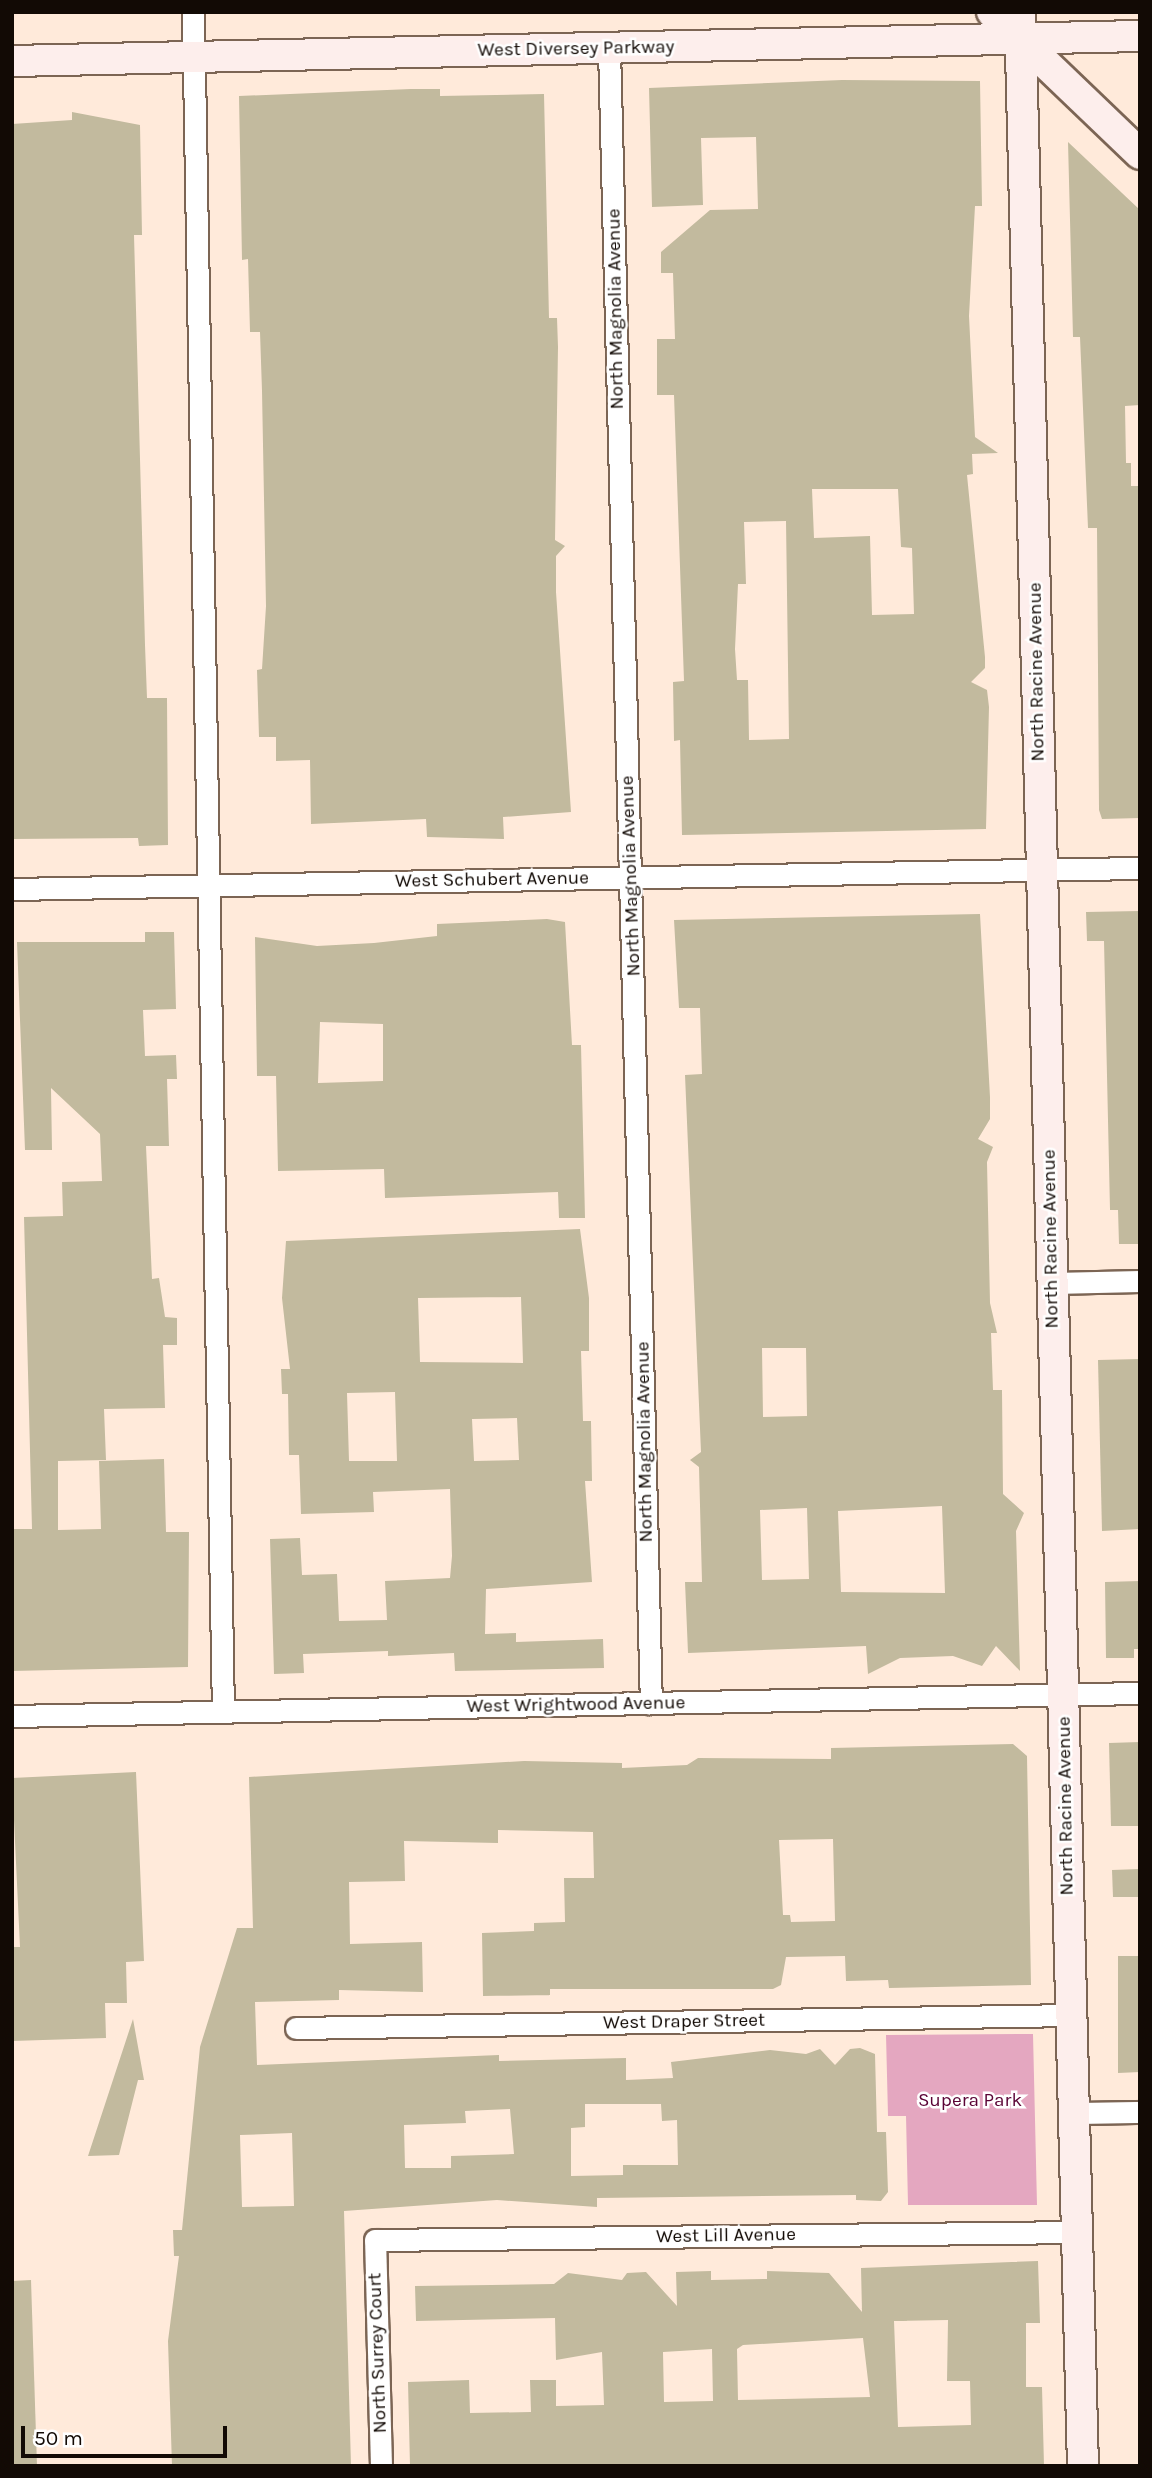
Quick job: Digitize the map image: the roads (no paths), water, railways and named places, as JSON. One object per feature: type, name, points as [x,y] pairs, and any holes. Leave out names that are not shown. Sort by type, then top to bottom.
[{"type":"street","points":[[193,12],[223,1712]]},
{"type":"street","points":[[992,12],[1020,26],[1140,154]]},
{"type":"street","name":"West Diversey Parkway","points":[[12,61],[609,48],[1020,26],[1140,36]]},
{"type":"street","name":"North Racine Avenue","points":[[1020,26],[1083,2466]]},
{"type":"street","name":"North Magnolia Avenue","points":[[609,48],[651,1703]]},
{"type":"street","name":"West Schubert Avenue","points":[[12,889],[1140,868]]},
{"type":"street","points":[[1053,1283],[1140,1281]]},
{"type":"street","name":"West Wrightwood Avenue","points":[[12,1716],[1140,1693]]},
{"type":"street","name":"West Draper Street","points":[[296,2028],[1071,2015]]},
{"type":"street","points":[[1074,2113],[1140,2112]]},
{"type":"street","name":"West Lill Avenue","points":[[375,2241],[1077,2232]]},
{"type":"street","name":"North Surrey Court","points":[[375,2241],[381,2466]]},
{"type":"park label","name":"Supera Park","points":[[970,2101]]}]
